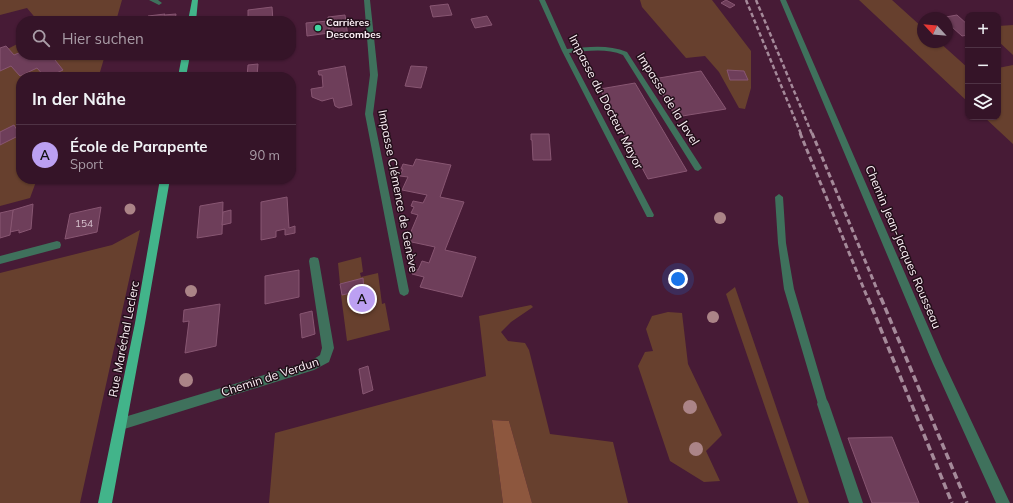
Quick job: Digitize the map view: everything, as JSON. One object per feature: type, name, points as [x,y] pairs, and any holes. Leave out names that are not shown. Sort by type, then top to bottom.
[{"type":"main road","points":[[193,16],[195,0]]},
{"type":"main road","points":[[183,72],[185,60]]},
{"type":"main road","name":"Rue Maréchal Leclerc","points":[[105,503],[140,323],[164,184]]},
{"type":"street","points":[[152,0],[159,3]]},
{"type":"street","name":"Impasse Clémence de Genève","points":[[367,0],[374,75],[369,114],[404,291]]},
{"type":"street","name":"Chemin Jean-Jacques Rousseau","points":[[783,0],[936,357],[1003,503]]},
{"type":"street","name":"Chemin de Verdun","points":[[121,424],[314,365],[326,358],[328,348],[314,262]]},
{"type":"street","points":[[823,404],[856,503]]},
{"type":"lane","name":"Impasse du Docteur Mayor","points":[[542,0],[566,51],[650,215]]},
{"type":"lane","name":"Impasse de la Javel","points":[[566,51],[610,49],[619,50],[625,54],[698,168]]},
{"type":"lane","points":[[779,197],[782,243],[789,289],[823,404]]},
{"type":"lane","points":[[0,260],[57,245]]},
{"type":"shaded area","points":[[0,0],[122,0],[117,16],[34,16],[27,8],[0,15]]},
{"type":"shaded area","points":[[640,0],[712,0],[751,51],[751,88],[745,109],[739,108],[719,72],[705,56],[686,58],[642,7]]},
{"type":"shaded area","points":[[859,0],[892,0],[917,23],[917,48],[946,48],[965,65],[965,99]]},
{"type":"shaded area","points":[[1013,25],[1013,55],[1001,44],[1001,26]]},
{"type":"shaded area","points":[[16,45],[16,60],[104,60],[100,72],[16,72],[16,184],[35,184],[30,198],[0,206],[0,53]]},
{"type":"shaded area","points":[[1013,65],[1013,144],[987,120],[1001,120],[1001,67]]},
{"type":"shaded area","points":[[140,230],[80,503],[0,503],[0,273],[112,245]]},
{"type":"shaded area","points":[[361,257],[363,272],[360,273],[361,277],[378,273],[382,304],[385,303],[390,330],[347,341],[341,295],[364,290],[363,279],[340,284],[338,263]]},
{"type":"shaded area","points":[[735,287],[809,503],[798,503],[726,294]]},
{"type":"shaded area","points":[[531,305],[533,307],[511,322],[501,332],[508,341],[525,343],[529,350],[550,434],[613,442],[628,503],[532,503],[509,421],[492,420],[503,503],[269,503],[275,433],[486,376],[479,316]]},
{"type":"shaded area","points":[[668,312],[682,313],[688,364],[722,435],[706,451],[720,481],[704,482],[670,461],[638,366],[645,352],[653,351],[646,329],[652,316]]},
{"type":"shaded area","points":[[492,420],[509,421],[532,503],[503,503]]},
{"type":"building","points":[[726,0],[735,5],[730,8],[721,3]]},
{"type":"building","points":[[448,4],[452,15],[433,17],[430,6]]},
{"type":"building","points":[[272,7],[273,16],[248,16],[248,10]]},
{"type":"building","points":[[165,14],[164,15],[176,14],[176,16],[148,16]]},
{"type":"building","points":[[345,15],[348,37],[331,39],[328,17]]},
{"type":"building","points":[[957,15],[965,22],[965,36],[962,36],[953,28],[953,16]]},
{"type":"building","points":[[487,16],[492,25],[475,28],[471,19]]},
{"type":"building","name":"Carrières Descombes","points":[[328,21],[329,33],[307,36],[306,23]]},
{"type":"building","points":[[6,46],[14,55],[16,54],[16,60],[55,60],[63,70],[59,72],[41,72],[37,68],[28,72],[16,72],[11,66],[0,71],[0,48]]},
{"type":"building","points":[[258,64],[257,72],[247,72],[248,65]]},
{"type":"building","points":[[345,66],[352,105],[339,108],[335,106],[333,98],[322,101],[312,97],[311,89],[323,87],[322,75],[319,75],[318,71]]},
{"type":"building","points":[[411,66],[427,67],[421,88],[405,86]]},
{"type":"building","points":[[727,70],[744,71],[748,80],[730,80]]},
{"type":"building","points":[[701,71],[726,109],[676,117],[653,79]]},
{"type":"building","points":[[635,83],[687,171],[648,179],[600,89]]},
{"type":"building","points":[[14,125],[16,128],[16,137],[0,145],[0,132]]},
{"type":"building","points":[[531,134],[549,134],[551,160],[533,160]]},
{"type":"building","points":[[416,159],[451,165],[440,197],[464,202],[445,250],[476,257],[462,297],[420,287],[424,277],[412,274],[414,269],[418,270],[422,261],[429,263],[435,247],[407,241],[418,215],[411,213],[414,207],[411,206],[413,201],[423,203],[427,195],[402,190],[408,177],[400,176],[403,169],[401,169],[403,164],[413,166]]},
{"type":"building","points":[[287,197],[289,228],[295,226],[295,233],[285,235],[285,229],[276,231],[276,237],[261,240],[261,202]]},
{"type":"building","points":[[223,202],[222,234],[197,238],[200,206]]},
{"type":"building","points":[[33,204],[31,229],[19,233],[19,230],[10,232],[13,210]]},
{"type":"building","points":[[101,207],[97,232],[65,239],[70,214]]},
{"type":"building","points":[[13,210],[10,235],[0,238],[0,213]]},
{"type":"building","points":[[231,210],[231,223],[222,225],[223,212]]},
{"type":"building","points":[[299,270],[299,297],[265,304],[265,276]]},
{"type":"building","points":[[363,278],[364,290],[342,295],[340,284]]},
{"type":"building","points":[[220,304],[216,346],[185,353],[189,321],[183,322],[184,310]]},
{"type":"building","points":[[312,311],[315,334],[302,338],[300,314]]},
{"type":"building","points":[[368,366],[373,390],[363,394],[359,369]]},
{"type":"building","points":[[892,437],[919,503],[872,503],[848,438]]},
{"type":"railway","points":[[746,0],[801,134]]},
{"type":"railway","points":[[756,0],[812,134]]},
{"type":"railway","points":[[800,133],[868,299]]},
{"type":"railway","points":[[812,133],[881,299]]},
{"type":"railway","points":[[868,298],[952,503]]},
{"type":"railway","points":[[881,298],[967,503]]},
{"type":"place","name":"Carrières Descombes","points":[[318,28]]},
{"type":"place","name":"École de Parapente","points":[[362,299]]}]
